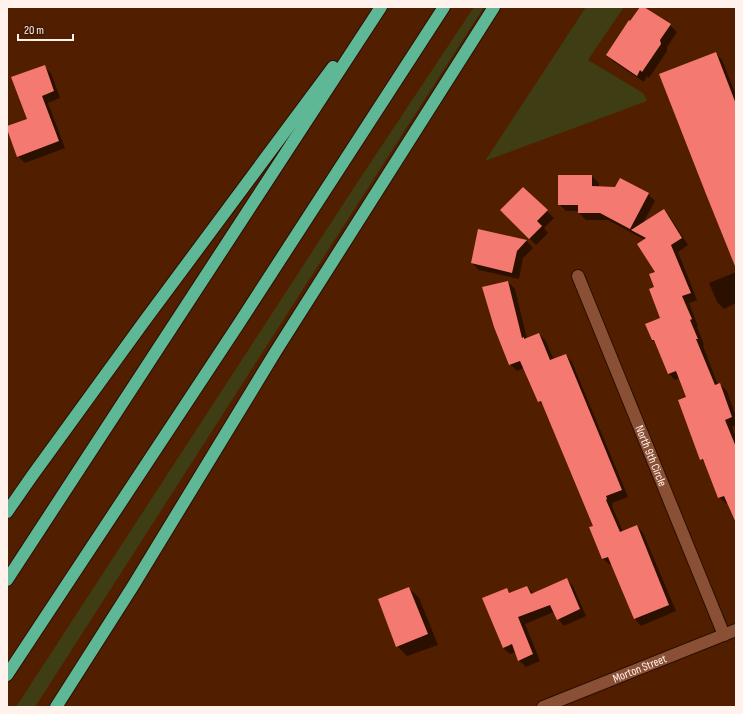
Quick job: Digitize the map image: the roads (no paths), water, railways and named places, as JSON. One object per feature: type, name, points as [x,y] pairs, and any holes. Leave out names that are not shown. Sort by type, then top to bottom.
[{"type":"highway","points":[[7,512],[143,323],[378,7]]},
{"type":"highway","points":[[7,580],[381,7]]},
{"type":"highway","points":[[7,675],[238,325],[444,7]]},
{"type":"highway","points":[[56,707],[133,586],[276,351],[494,7]]},
{"type":"street","name":"North 9th Circle","points":[[578,276],[724,635]]},
{"type":"street","name":"Morton Street","points":[[543,707],[736,630]]}]
